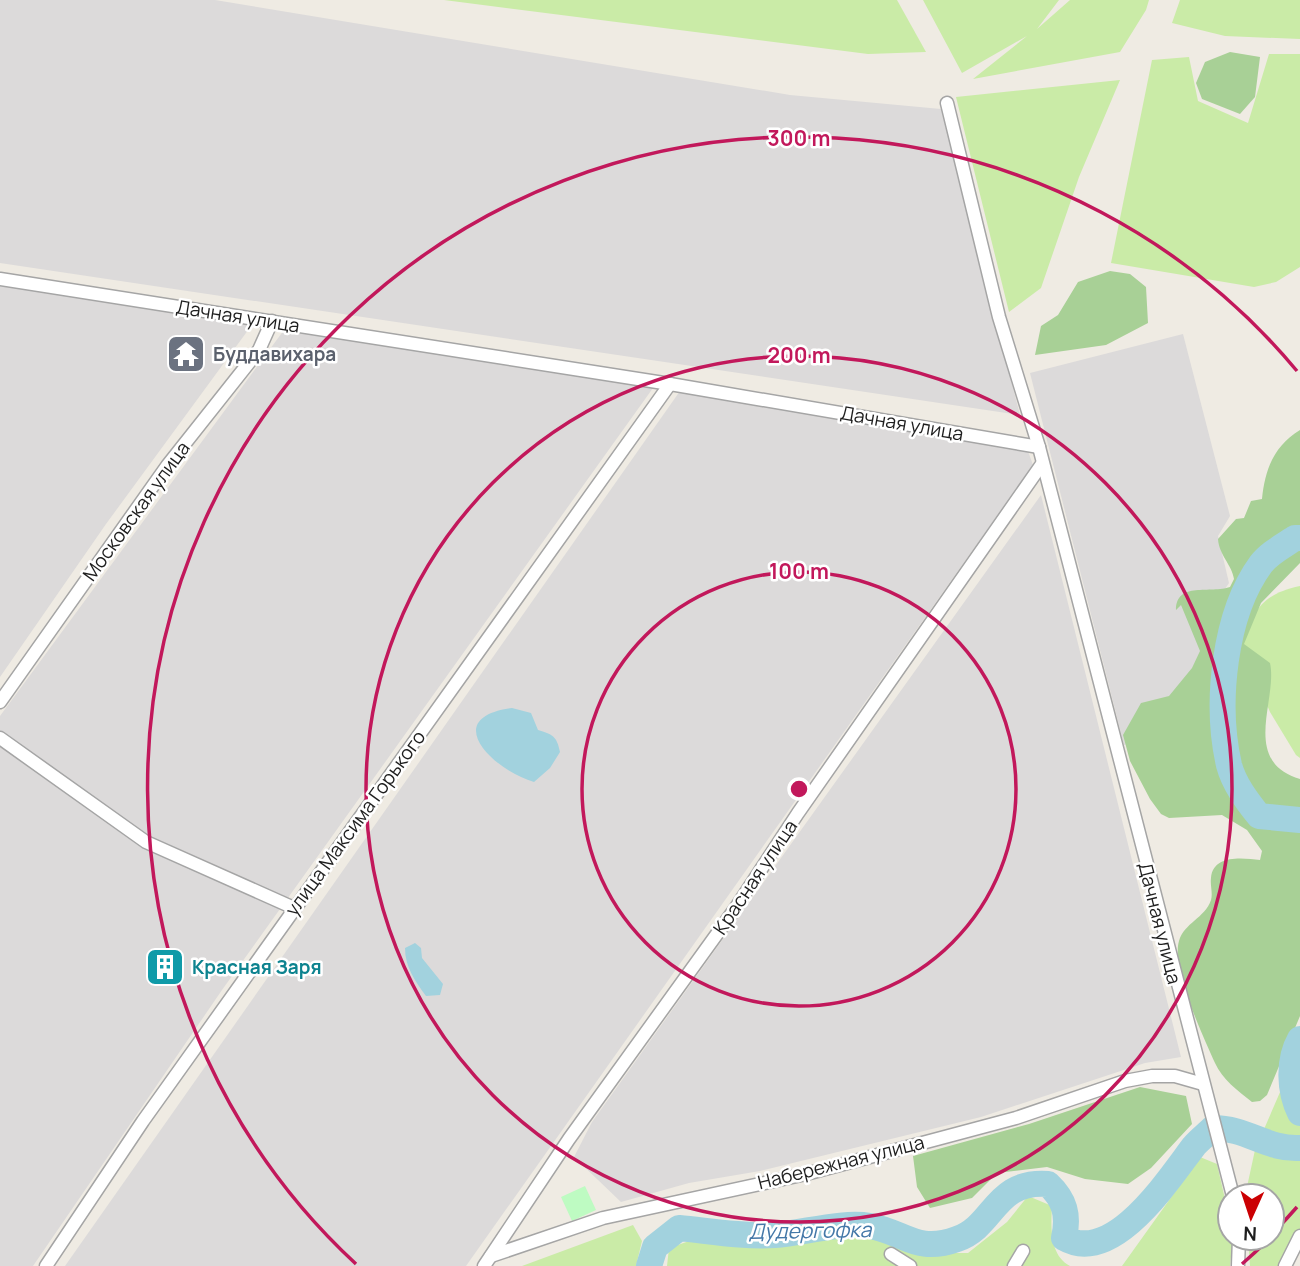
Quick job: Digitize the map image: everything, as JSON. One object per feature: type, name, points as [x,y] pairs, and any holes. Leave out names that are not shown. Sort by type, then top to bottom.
[{"type":"street","points":[[947,103],[999,317],[1039,447]]},
{"type":"street","name":"Дачная улица","points":[[0,279],[670,384],[1039,447],[1230,1182]]},
{"type":"street","name":"Московская улица","points":[[0,702],[167,466],[259,350],[272,321]]},
{"type":"street","name":"улица Максима Горького","points":[[46,1266],[143,1121],[670,384]]},
{"type":"street","name":"Красная улица","points":[[488,1261],[564,1146],[735,909],[798,813],[1042,464]]},
{"type":"street","points":[[0,738],[146,842],[294,908]]},
{"type":"street","name":"Набережная улица","points":[[488,1261],[603,1218],[806,1174],[1016,1118],[1125,1081],[1152,1076],[1175,1076],[1203,1084]]},
{"type":"street","points":[[1285,1266],[1300,1237]]},
{"type":"street","points":[[1014,1266],[1023,1251]]},
{"type":"street","points":[[891,1254],[911,1266]]},
{"type":"shaded area","points":[[0,0],[215,0],[790,95],[941,109],[1020,415],[0,263]]},
{"type":"shaded area","points":[[0,283],[254,322],[106,524],[0,677]]},
{"type":"shaded area","points":[[284,330],[653,388],[222,990],[33,1266],[0,1266],[0,716]]},
{"type":"shaded area","points":[[1183,334],[1230,516],[1218,536],[1229,583],[1200,626],[1208,657],[1168,734],[1124,745],[1030,373]]},
{"type":"shaded area","points":[[680,391],[1025,443],[1033,465],[466,1266],[65,1266]]},
{"type":"shaded area","points":[[1041,495],[1181,1057],[1145,1063],[981,1117],[760,1171],[689,1183],[621,1202],[574,1157],[592,1122]]},
{"type":"green space","points":[[444,0],[897,0],[926,52],[868,54]]},
{"type":"green space","points":[[923,0],[1059,0],[1037,29],[1070,0],[1149,0],[1146,10],[1120,52],[973,79],[1027,36],[962,73]]},
{"type":"green space","points":[[1180,0],[1300,0],[1300,39],[1225,36],[1172,23]]},
{"type":"green space","points":[[1230,52],[1260,57],[1255,97],[1240,114],[1202,99],[1196,83],[1205,62]]},
{"type":"green space","points":[[1269,54],[1300,54],[1300,267],[1276,282],[1254,287],[1111,263],[1152,60],[1189,57],[1198,101],[1248,123]]},
{"type":"green space","points":[[1120,80],[1079,177],[1041,288],[1009,312],[956,97]]},
{"type":"green space","points":[[1110,271],[1130,274],[1146,287],[1148,323],[1106,345],[1035,355],[1041,326],[1058,315],[1078,282]]},
{"type":"green space","points":[[1300,430],[1300,563],[1261,603],[1244,644],[1270,663],[1266,744],[1271,758],[1282,770],[1300,779],[1300,1016],[1267,1095],[1260,1101],[1252,1102],[1226,1079],[1215,1063],[1190,1002],[1178,953],[1182,935],[1211,900],[1211,878],[1217,865],[1230,859],[1260,860],[1262,851],[1247,830],[1222,815],[1169,818],[1161,814],[1130,761],[1123,735],[1141,703],[1169,696],[1192,668],[1200,651],[1181,605],[1176,610],[1178,601],[1188,592],[1230,587],[1233,574],[1218,539],[1236,519],[1244,518],[1251,501],[1262,499],[1272,459],[1284,443]]},
{"type":"green space","points":[[1300,586],[1300,758],[1270,712],[1240,644],[1261,605],[1287,589]]},
{"type":"green space","points":[[1300,1046],[1300,1235],[1285,1266],[1250,1266],[1249,1252],[1286,1252],[1286,1182],[1248,1182],[1255,1150]]},
{"type":"green space","points":[[1140,1087],[1186,1096],[1192,1124],[1151,1168],[1128,1184],[1085,1179],[1047,1167],[997,1173],[972,1198],[930,1208],[917,1187],[913,1156],[1029,1124]]},
{"type":"green space","points":[[1200,1157],[1217,1164],[1221,1182],[1216,1182],[1216,1252],[1232,1252],[1230,1266],[1122,1266]]},
{"type":"green space","points":[[585,1186],[596,1210],[572,1221],[561,1197]]},
{"type":"green space","points":[[1028,1196],[1052,1206],[1055,1247],[1058,1255],[1070,1266],[667,1266],[669,1248],[698,1238],[769,1241],[867,1236],[920,1253],[968,1253],[1007,1222]]},
{"type":"green space","points":[[633,1225],[642,1241],[636,1266],[522,1266]]},
{"type":"water","points":[[512,708],[531,713],[538,730],[553,736],[559,747],[560,752],[550,768],[534,782],[519,776],[490,756],[476,733],[479,722],[490,714]]},
{"type":"water","points":[[415,943],[421,948],[422,958],[443,984],[440,995],[426,996],[411,974],[405,948]]},
{"type":"waterway","name":"Дудергофка","points":[[1300,538],[1295,538],[1268,556],[1248,584],[1231,633],[1223,688],[1225,741],[1231,772],[1238,786],[1259,816],[1300,820]]},
{"type":"waterway","name":"Дудергофка","points":[[1300,1039],[1293,1056],[1291,1076],[1300,1113]]},
{"type":"waterway","name":"Дудергофка","points":[[649,1266],[655,1247],[679,1228],[763,1235],[859,1225],[882,1229],[921,1243],[943,1243],[970,1233],[1005,1196],[1030,1185],[1048,1184],[1062,1202],[1066,1215],[1064,1238],[1083,1243],[1101,1240],[1120,1230],[1138,1215],[1170,1179],[1194,1146],[1213,1128],[1236,1131],[1278,1146],[1300,1148]]},
{"type":"place","name":"Буддавихара","points":[[186,354]]},
{"type":"place","name":"Красная Заря","points":[[165,967]]}]
